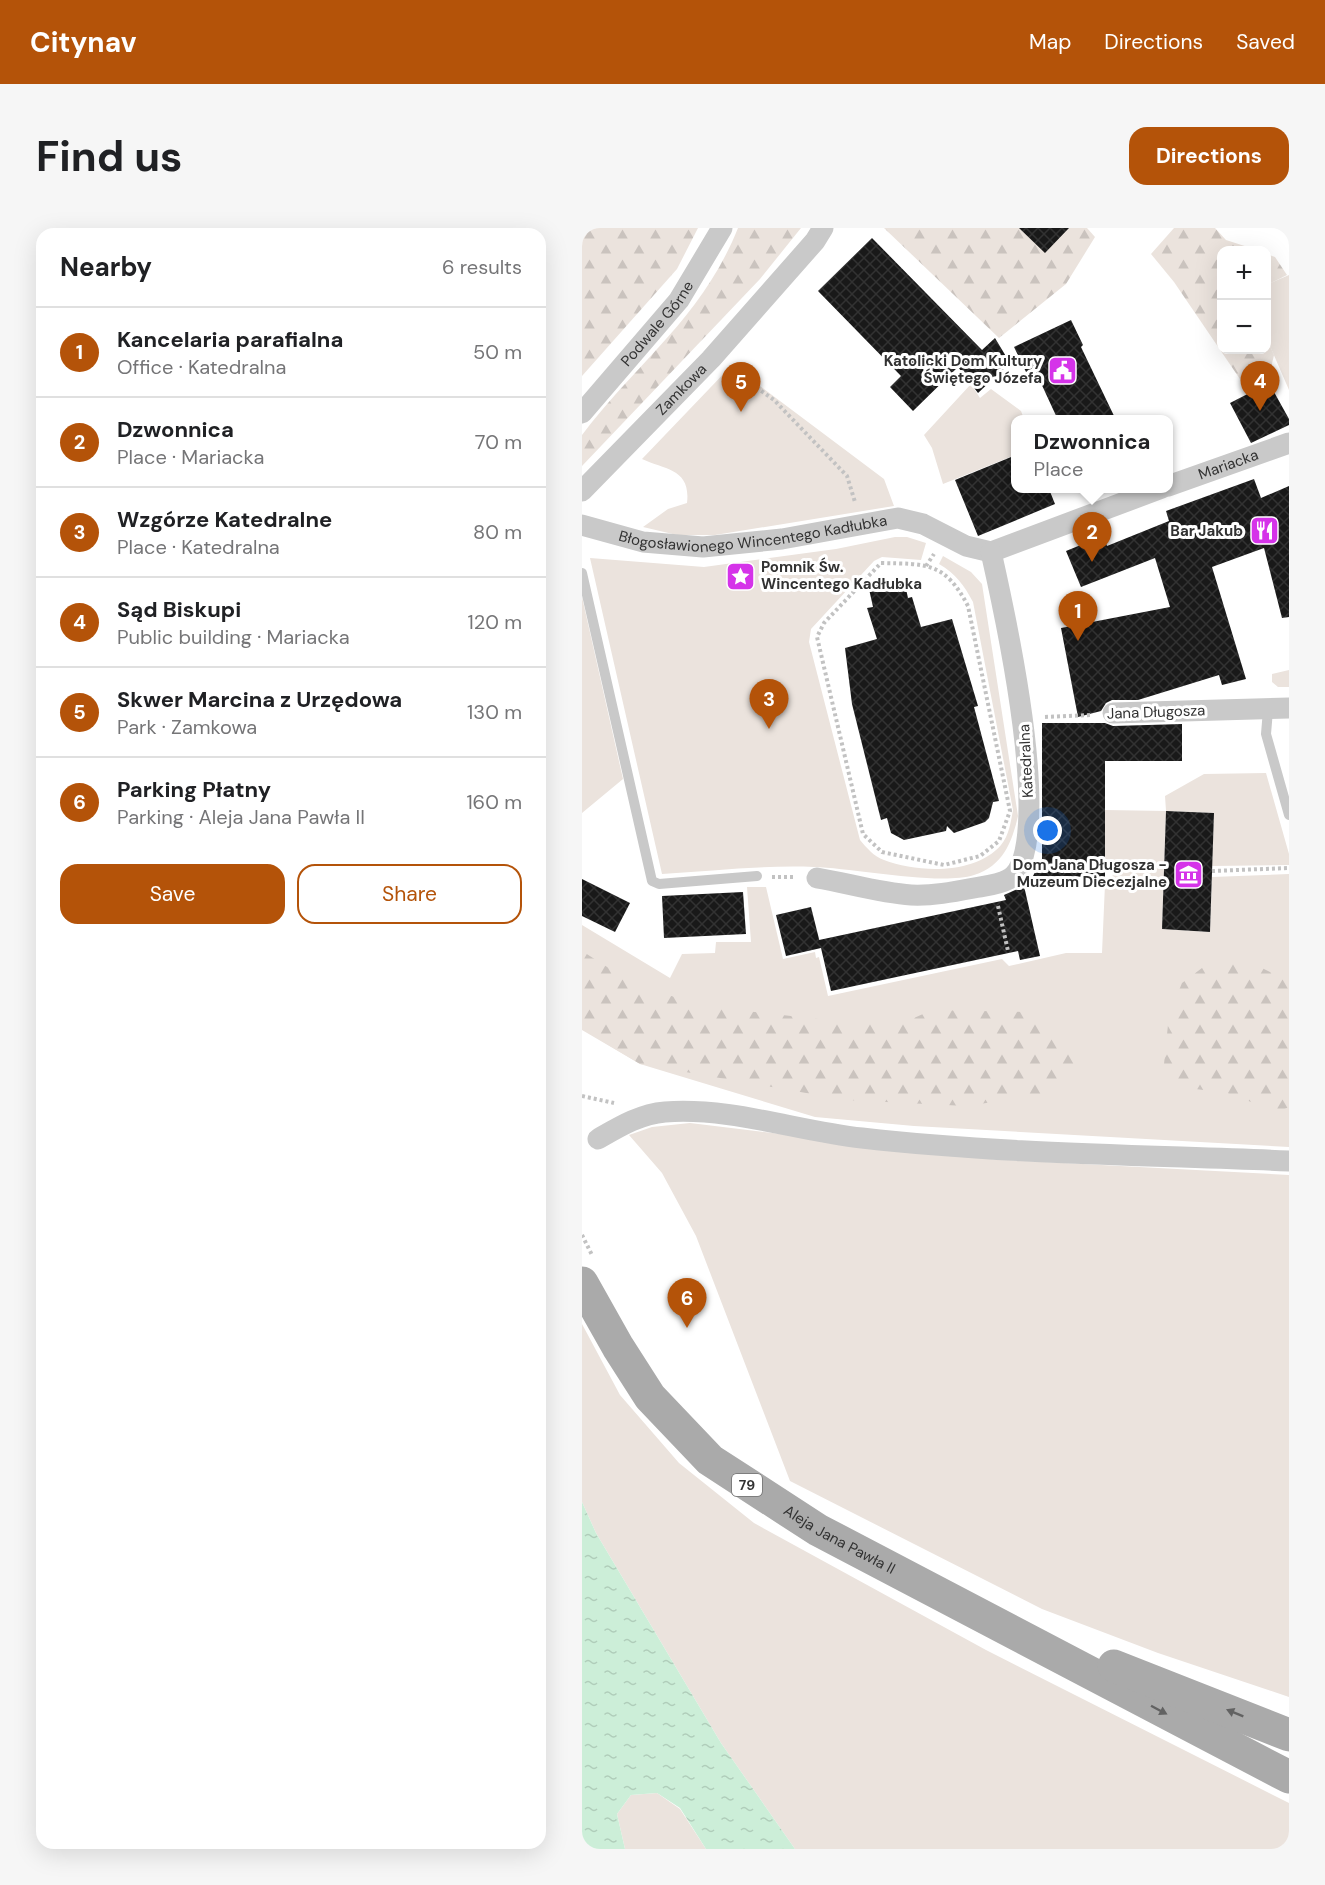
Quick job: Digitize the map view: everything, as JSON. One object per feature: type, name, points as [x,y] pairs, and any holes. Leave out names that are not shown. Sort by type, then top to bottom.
[{"type":"main road","name":"Aleja Jana Pawła II","points":[[589,1272],[618,1347],[650,1397],[710,1460],[818,1530],[1289,1776]]},
{"type":"main road","name":"Aleja Jana Pawła II","points":[[978,1613],[1289,1735]]},
{"type":"street","name":"Podwale Górne","points":[[582,412],[679,300],[722,228]]},
{"type":"street","name":"Zamkowa","points":[[582,491],[711,359],[816,241],[823,228]]},
{"type":"street","name":"Mariacka","points":[[1173,484],[1289,443]]},
{"type":"street","points":[[991,552],[1151,493]]},
{"type":"street","name":"Błogosławionego Wincentego Kadłubka","points":[[582,525],[643,542],[703,547],[782,539],[898,518],[922,524],[966,546],[991,552]]},
{"type":"street","name":"Katedralna","points":[[817,878],[910,895],[942,894],[994,885],[1010,878],[1021,868],[1029,837],[1024,717],[991,552]]},
{"type":"street","name":"Jana Długosza","points":[[1113,713],[1289,708]]},
{"type":"street","points":[[598,1140],[634,1119],[662,1112],[701,1111],[862,1138],[991,1148],[1289,1161]]},
{"type":"lane","points":[[582,573],[652,881],[659,884],[757,876]]},
{"type":"lane","points":[[1268,710],[1266,734],[1289,815]]},
{"type":"path","points":[[724,364],[774,400],[847,476],[855,504]]},
{"type":"path","points":[[882,563],[920,564],[945,573],[956,584],[968,606],[1010,810],[999,841],[980,855],[944,865],[882,852],[863,834],[818,637],[824,623],[882,563]]},
{"type":"path","name":"Jana Długosza","points":[[1024,717],[1113,713]]},
{"type":"path","points":[[1212,871],[1289,868]]},
{"type":"path","points":[[757,876],[817,878]]},
{"type":"path","points":[[994,885],[1008,951]]},
{"type":"path","points":[[582,1235],[589,1272]]},
{"type":"green space","points":[[582,228],[698,228],[677,269],[582,376]]},
{"type":"green space","points":[[738,228],[801,228],[760,279],[582,466],[582,435],[687,314],[723,260]]},
{"type":"green space","points":[[884,228],[1087,228],[1095,237],[1066,284],[999,338]]},
{"type":"green space","points":[[1174,228],[1215,228],[1226,240],[1245,246],[1217,246],[1217,345],[1174,282],[1151,254]]},
{"type":"green space","points":[[1271,256],[1275,257],[1287,275],[1271,283]]},
{"type":"green space","points":[[1289,275],[1289,390],[1271,348],[1271,283]]},
{"type":"green space","points":[[1271,348],[1274,355],[1270,372],[1244,385],[1223,354],[1271,354]]},
{"type":"green space","points":[[732,365],[884,479],[894,506],[715,535],[677,535],[643,527],[668,509],[687,503],[687,492],[685,483],[675,472],[642,459]]},
{"type":"green space","points":[[971,384],[980,398],[991,389],[1021,411],[1022,415],[1011,415],[1011,457],[943,484],[932,448],[924,435]]},
{"type":"green space","points":[[895,537],[907,537],[926,543],[921,560],[882,557],[874,561],[811,629],[809,642],[860,840],[880,859],[913,867],[946,869],[977,862],[990,855],[1004,841],[1009,828],[1013,810],[973,602],[959,580],[939,564],[943,556],[971,572],[982,584],[1018,816],[1005,852],[984,871],[959,878],[919,878],[831,868],[795,867],[662,874],[590,558],[704,567],[836,549]]},
{"type":"green space","points":[[582,597],[623,779],[582,813]]},
{"type":"green space","points":[[1289,670],[1289,687],[1278,687],[1272,682],[1272,674]]},
{"type":"green space","points":[[1266,773],[1289,854],[1289,865],[1212,866],[1214,813],[1166,811],[1165,796],[1204,774]]},
{"type":"green space","points":[[1105,810],[1166,811],[1162,929],[1210,932],[1212,877],[1289,874],[1289,1147],[914,1126],[815,1117],[640,1064],[582,1030],[582,925],[670,978],[682,954],[715,953],[716,942],[751,942],[747,887],[766,887],[783,959],[815,952],[816,958],[819,957],[828,996],[1002,959],[1009,966],[1066,953],[1102,953],[1105,884],[1112,884],[1113,871],[1105,871]]},
{"type":"green space","points":[[582,951],[637,986],[709,1007],[827,1020],[905,1022],[932,1010],[1033,1012],[1076,1056],[1078,1075],[1046,1094],[966,1106],[846,1100],[640,1064],[582,1029]]},
{"type":"green space","points":[[1214,959],[1252,963],[1288,981],[1289,1107],[1278,1112],[1227,1093],[1180,1087],[1163,1074],[1169,1015],[1182,983]]},
{"type":"green space","points":[[690,1123],[989,1159],[1289,1175],[1289,1697],[1158,1653],[1042,1609],[790,1481],[696,1236],[662,1173],[629,1135],[652,1127]]},
{"type":"green space","points":[[582,1324],[620,1395],[679,1463],[754,1523],[986,1650],[1289,1803],[1289,1849],[795,1849],[721,1743],[596,1533],[582,1502]]},
{"type":"green space","points":[[657,1793],[680,1809],[706,1849],[625,1849],[617,1814],[631,1795]]},
{"type":"water","points":[[582,1502],[596,1533],[721,1743],[795,1849],[706,1849],[680,1808],[657,1793],[631,1795],[617,1814],[625,1849],[582,1849]]},
{"type":"building","points":[[1019,228],[1069,228],[1045,253]]},
{"type":"building","points":[[872,238],[982,350],[995,338],[1010,363],[978,393],[958,367],[913,411],[890,387],[901,376],[818,291]]},
{"type":"building","name":"Katolicki Dom Kultury Świętego Józefa","points":[[1071,320],[1083,345],[1081,347],[1114,415],[1056,415],[1034,368],[1026,372],[1014,347]]},
{"type":"building","points":[[1269,383],[1289,419],[1289,425],[1251,443],[1230,403]]},
{"type":"building","points":[[1011,457],[1011,493],[1051,493],[1055,504],[978,536],[955,480]]},
{"type":"building","points":[[1254,479],[1261,498],[1289,486],[1289,617],[1282,618],[1264,548],[1212,567],[1246,679],[1222,685],[1219,675],[1138,700],[1112,700],[1106,703],[1101,711],[1078,717],[1061,628],[1170,607],[1155,558],[1081,587],[1066,551],[1103,536],[1107,546],[1169,521],[1166,511]]},
{"type":"building","points":[[904,580],[908,598],[912,597],[921,627],[952,619],[978,706],[974,707],[999,801],[993,802],[989,818],[985,822],[954,833],[947,826],[946,831],[904,840],[891,833],[887,818],[881,820],[852,704],[845,648],[877,639],[867,608],[873,607],[869,589],[877,585]]},
{"type":"building","points":[[1042,723],[1105,723],[1113,726],[1182,724],[1182,761],[1105,761],[1105,877],[1033,876],[1042,859]]},
{"type":"building","name":"Dom Jana Długosza - Muzeum Diecezjalne","points":[[1166,811],[1214,813],[1210,932],[1162,929]]},
{"type":"building","points":[[582,879],[630,903],[615,932],[582,916]]},
{"type":"building","points":[[1024,886],[1040,956],[1020,960],[1018,951],[831,991],[821,948],[786,956],[776,915],[811,907],[819,940],[1006,900],[1004,895]]},
{"type":"building","points":[[743,892],[746,934],[664,938],[662,896]]},
{"type":"place","name":"Katolicki Dom Kultury Świętego Józefa","points":[[1063,370]]},
{"type":"place","name":"Sąd Biskupi","points":[[1260,411]]},
{"type":"place","name":"Skwer Marcina z Urzędowa","points":[[741,412]]},
{"type":"place","name":"Bar Jakub","points":[[1264,531]]},
{"type":"place","name":"Dzwonnica","points":[[1092,562]]},
{"type":"place","name":"Pomnik Św. Wincentego Kadłubka","points":[[740,576]]},
{"type":"place","name":"Kancelaria parafialna","points":[[1078,641]]},
{"type":"place","name":"Wzgórze Katedralne","points":[[769,729]]},
{"type":"place","name":"Dom Jana Długosza - Muzeum Diecezjalne","points":[[1188,874]]},
{"type":"place","name":"Parking Płatny","points":[[687,1328]]}]
